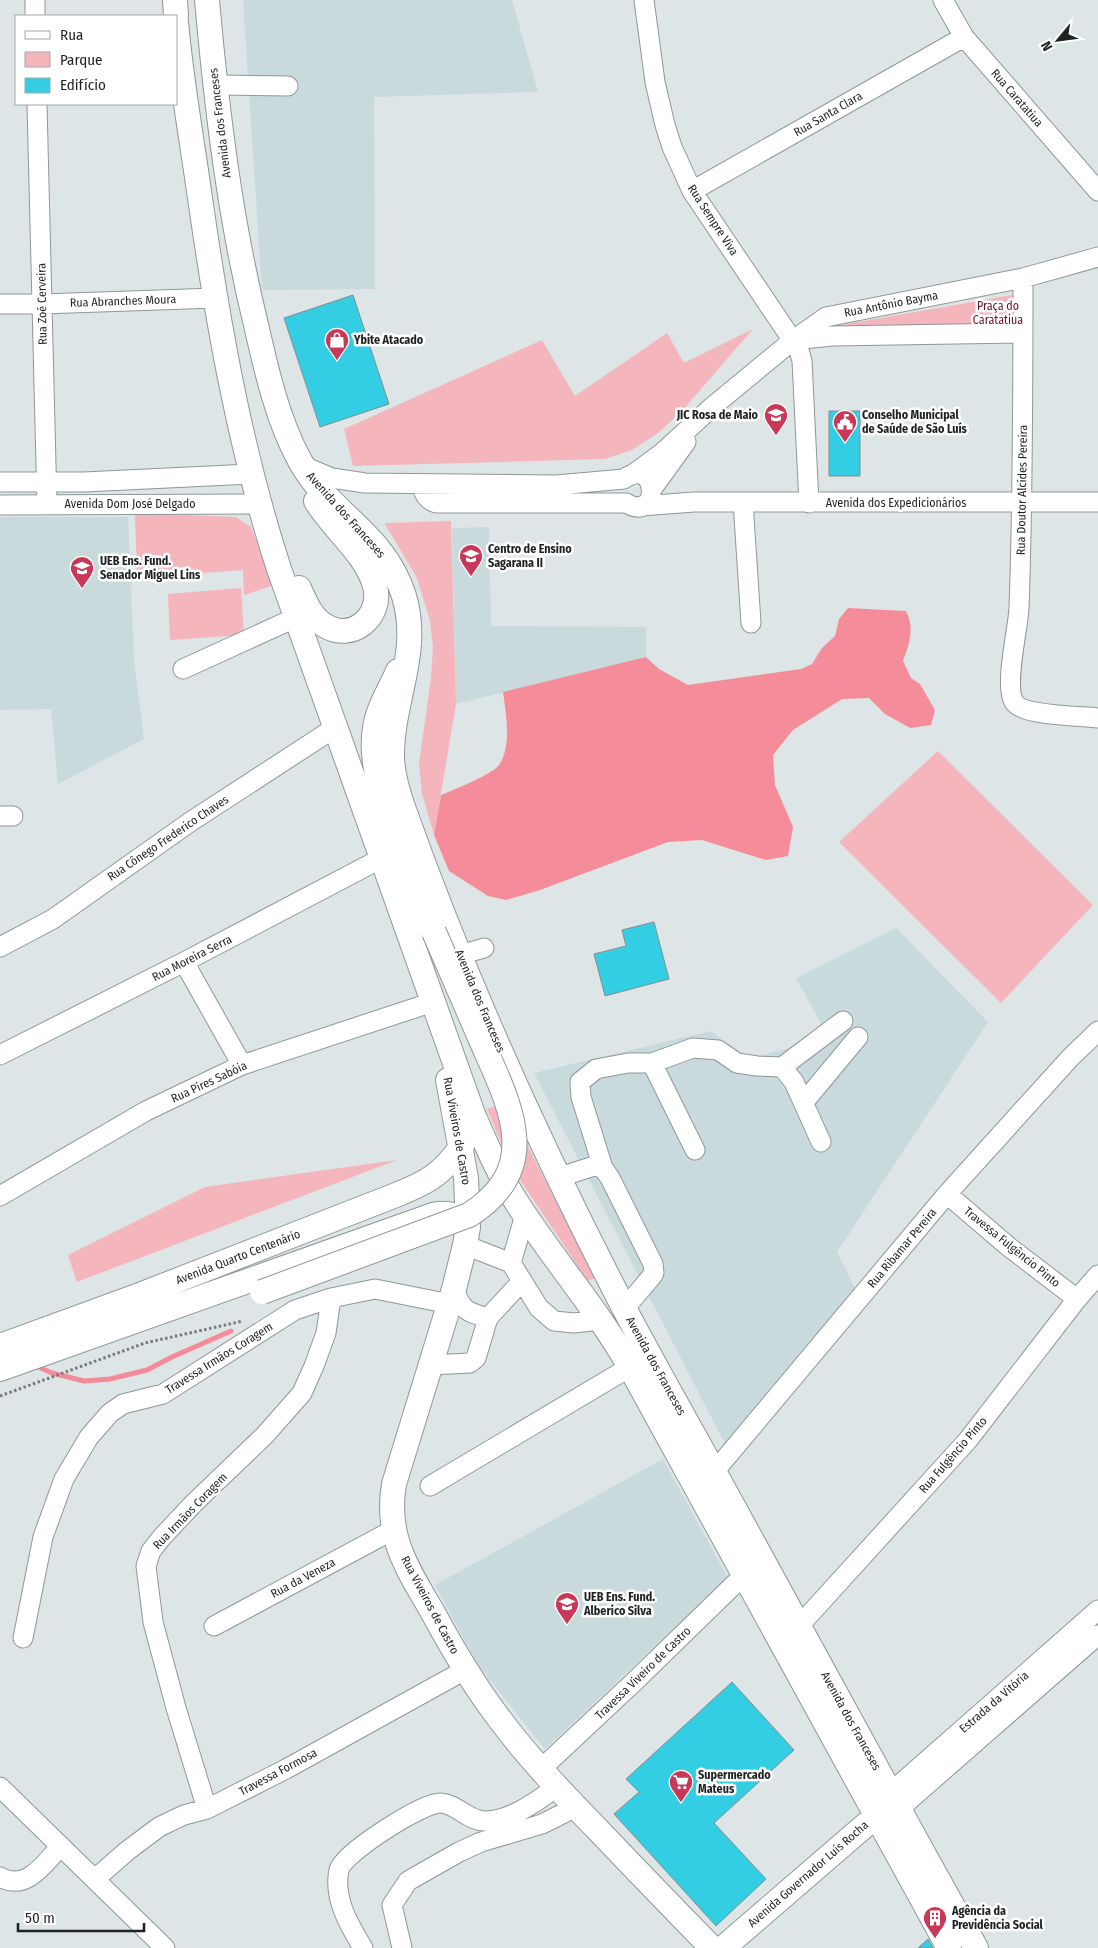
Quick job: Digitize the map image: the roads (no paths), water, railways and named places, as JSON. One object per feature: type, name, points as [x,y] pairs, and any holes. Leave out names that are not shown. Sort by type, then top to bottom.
[{"type":"main road","points":[[174,0],[176,15]]},
{"type":"main road","name":"Avenida dos Franceses","points":[[208,0],[214,85],[229,200],[264,362],[284,422],[303,466],[328,498],[371,538],[389,563],[403,595],[410,630],[406,670],[394,735],[392,754],[394,773],[402,806],[460,955],[560,1177],[625,1308],[976,1948]]},
{"type":"main road","name":"Avenida dos Franceses","points":[[178,37],[191,137],[216,298],[236,407],[259,504],[433,1002],[485,1142],[506,1184],[525,1215],[601,1320],[630,1367],[949,1948]]},
{"type":"main road","points":[[236,407],[305,602],[317,620],[325,626],[343,631],[352,630],[368,620],[374,611],[376,594],[372,578],[361,560],[317,502],[302,471],[284,422]]},
{"type":"main road","points":[[140,1306],[262,1292],[469,1215],[493,1197],[509,1172],[513,1154],[514,1133],[507,1100],[415,887],[382,792],[375,763],[374,739],[377,718],[401,664],[410,630]]},
{"type":"main road","name":"Rua Viveiros de Castro","points":[[433,1002],[462,1146],[468,1196],[466,1236],[452,1297],[394,1484],[391,1501],[393,1530],[409,1571],[465,1670],[498,1717],[541,1769],[576,1807],[712,1948]]},
{"type":"main road","name":"Avenida Quarto Centenário","points":[[0,1369],[140,1306],[420,1185],[434,1178],[445,1168],[462,1146]]},
{"type":"main road","name":"Avenida Quarto Centenário","points":[[0,1346],[140,1306],[433,1215],[447,1214],[460,1218],[466,1236]]},
{"type":"main road","name":"Avenida Governador Luís Rocha","points":[[723,1948],[876,1816],[892,1796]]},
{"type":"main road","points":[[678,1913],[687,1948]]},
{"type":"street","points":[[35,0],[35,15]]},
{"type":"street","name":"Rua Sempre Viva","points":[[644,0],[655,82],[664,125],[692,191],[799,350],[802,361],[809,503]]},
{"type":"street","name":"Rua Caratatiua","points":[[943,0],[964,37],[1098,190]]},
{"type":"street","name":"Rua Santa Clara","points":[[692,191],[964,37]]},
{"type":"street","points":[[214,85],[288,86]]},
{"type":"street","name":"Rua Zoé Cerveira","points":[[37,105],[47,505]]},
{"type":"street","name":"Rua Antônio Bayma","points":[[628,477],[662,453],[712,407],[792,341],[826,317],[1023,278],[1098,257]]},
{"type":"street","name":"Rua Doutor Alcídes Pereira","points":[[1023,278],[1023,502],[1018,625],[1010,687],[1014,702],[1020,708],[1098,718]]},
{"type":"street","name":"Rua Abranches Moura","points":[[0,304],[216,298]]},
{"type":"street","points":[[792,341],[832,336],[1023,333]]},
{"type":"street","name":"Rua Antônio Bayma","points":[[652,490],[712,407]]},
{"type":"street","points":[[303,466],[344,481],[365,484],[557,485],[628,477]]},
{"type":"street","name":"Avenida Dom José Delgado","points":[[0,482],[251,474]]},
{"type":"street","name":"Avenida dos Expedicionários","points":[[628,477],[640,474],[649,480],[652,490],[661,496],[694,502]]},
{"type":"street","points":[[628,477],[621,483],[620,494],[633,505],[649,500],[652,490]]},
{"type":"street","name":"Avenida dos Expedicionários","points":[[421,484],[425,496],[430,501],[436,503],[633,505],[694,502],[1098,502]]},
{"type":"street","points":[[743,502],[751,623]]},
{"type":"street","name":"Avenida Dom José Delgado","points":[[0,505],[259,504]]},
{"type":"street","points":[[183,669],[297,617]]},
{"type":"street","name":"Rua Cônego Frederico Chaves","points":[[0,948],[53,919],[190,822],[336,728]]},
{"type":"street","name":"Rua Moreira Serra","points":[[0,1055],[184,962],[382,858]]},
{"type":"street","points":[[460,955],[484,948]]},
{"type":"street","points":[[184,962],[242,1065]]},
{"type":"street","name":"Rua Píres Sabóia","points":[[0,1196],[146,1112],[242,1065],[433,1002]]},
{"type":"street","points":[[625,1308],[652,1276],[654,1268],[610,1178],[603,1168],[581,1098],[580,1082],[596,1069],[628,1063],[652,1063],[693,1048],[718,1050],[737,1063],[782,1068],[843,1021]]},
{"type":"street","name":"Rua Ribamar Pereira","points":[[714,1472],[947,1194],[1070,1058],[1098,1031]]},
{"type":"street","points":[[804,1102],[858,1036]]},
{"type":"street","points":[[652,1063],[695,1150]]},
{"type":"street","points":[[782,1068],[794,1082],[821,1142]]},
{"type":"street","points":[[560,1177],[594,1166],[603,1168]]},
{"type":"street","name":"Travessa Fulgêncio Pinto","points":[[947,1194],[1009,1247],[1077,1299]]},
{"type":"street","points":[[510,1263],[525,1215]]},
{"type":"street","points":[[466,1236],[510,1263],[539,1308],[554,1321],[574,1323],[601,1320]]},
{"type":"street","name":"Rua Fulgêncio Pinto","points":[[799,1626],[968,1440],[1077,1299],[1098,1275]]},
{"type":"street","points":[[430,1365],[470,1363],[476,1358],[488,1318],[522,1281]]},
{"type":"street","name":"Travessa Irmãos Coragem","points":[[23,1638],[43,1537],[64,1479],[89,1437],[110,1413],[123,1404],[163,1394],[295,1310],[331,1298],[376,1289],[452,1297]]},
{"type":"street","points":[[452,1297],[467,1312],[488,1318]]},
{"type":"street","name":"Rua Irmãos Coragem","points":[[207,1809],[176,1708],[153,1622],[146,1566],[151,1551],[162,1537],[194,1503],[265,1435],[302,1393],[326,1333],[331,1298]]},
{"type":"street","points":[[430,1486],[630,1367]]},
{"type":"street","name":"Rua da Veneza","points":[[214,1626],[393,1530]]},
{"type":"street","name":"Travessa Viveiro de Castro","points":[[541,1769],[744,1575]]},
{"type":"street","name":"Estrada da Vitória","points":[[892,1796],[1098,1610]]},
{"type":"street","name":"Estrada da Vitória","points":[[892,1796],[1094,1646]]},
{"type":"street","name":"Travessa Formosa","points":[[95,1879],[127,1851],[159,1827],[184,1815],[207,1809],[286,1769],[465,1670]]},
{"type":"street","points":[[0,1787],[166,1948]]},
{"type":"street","points":[[363,1948],[351,1929],[343,1911],[337,1883],[339,1867],[349,1855],[397,1821],[431,1805],[441,1803],[484,1822],[499,1819],[529,1806],[558,1787]]},
{"type":"street","points":[[402,1948],[392,1905],[408,1881],[459,1852],[481,1842],[542,1824],[576,1807]]},
{"type":"street","points":[[481,1842],[484,1822]]},
{"type":"street","points":[[0,1877],[11,1882],[28,1879],[60,1847]]},
{"type":"waterway","points":[[34,1365],[52,1373],[84,1381],[110,1379],[147,1370],[231,1331]]},
{"type":"place","name":"Ybite Atacado","points":[[337,361]]},
{"type":"place","name":"JIC Rosa de Maio","points":[[776,436]]},
{"type":"place","name":"Conselho Municipal de Saúde de São Luís","points":[[845,443]]},
{"type":"place","name":"Centro de Ensino Sagarana II","points":[[471,577]]},
{"type":"place","name":"UEB Ens. Fund. Senador Miguel Lins","points":[[82,589]]},
{"type":"place","name":"UEB Ens. Fund. Alberico Silva","points":[[567,1625]]},
{"type":"place","name":"Supermercado Mateus","points":[[681,1803]]},
{"type":"place","name":"Agência da Previdência Social","points":[[935,1939]]},
{"type":"park label","name":"Praça do Caratatiua","points":[[998,313]]}]
